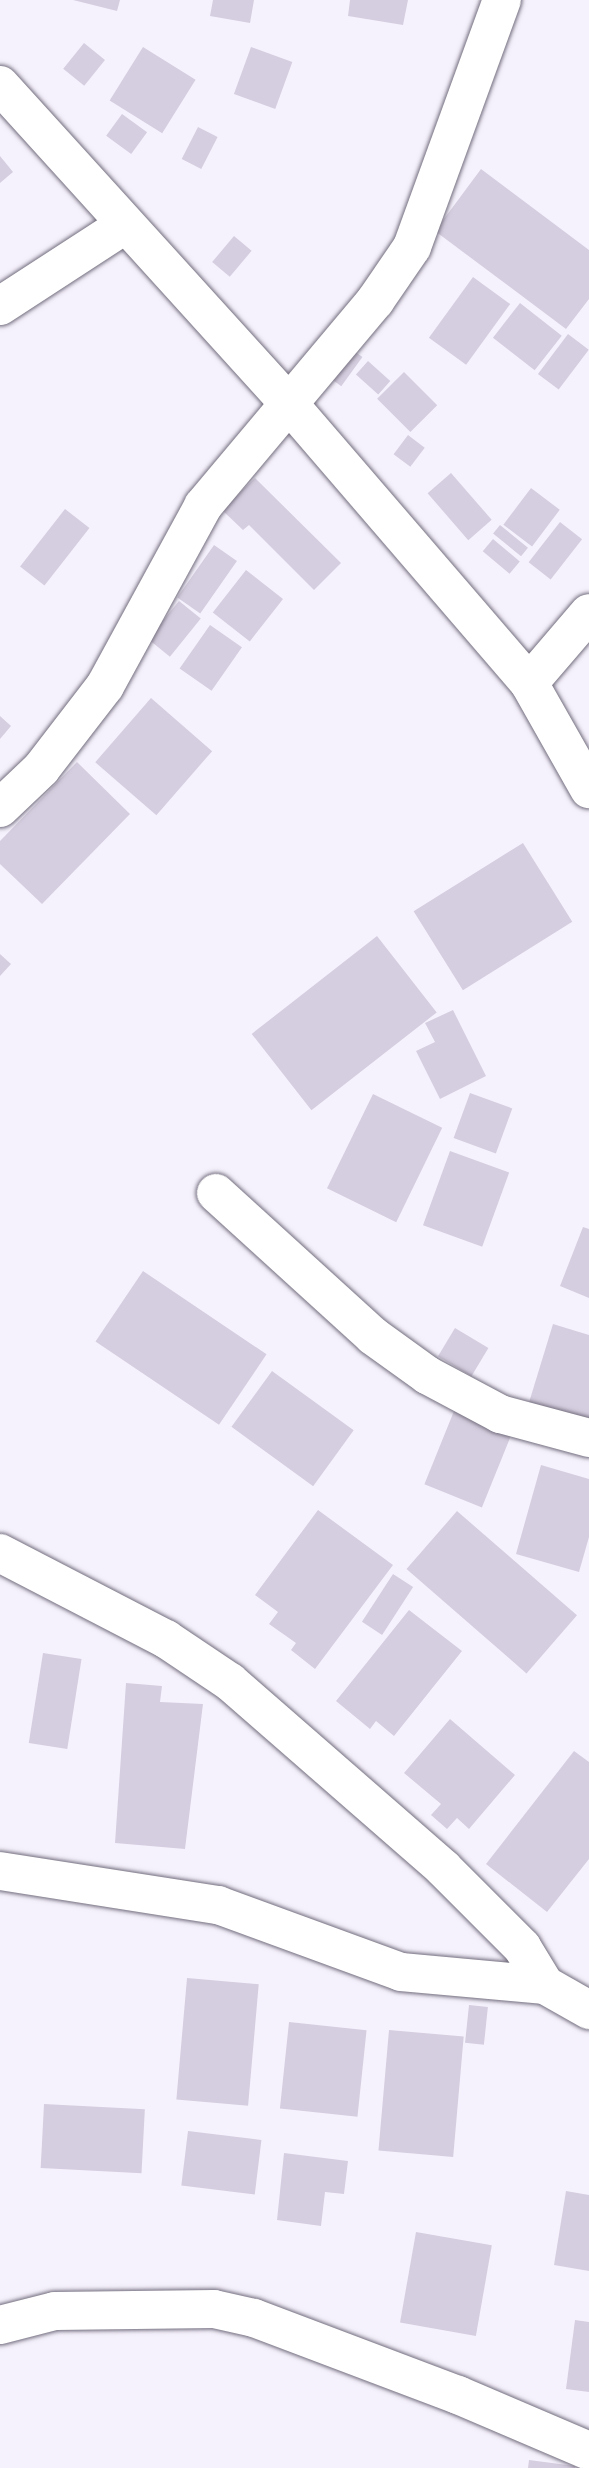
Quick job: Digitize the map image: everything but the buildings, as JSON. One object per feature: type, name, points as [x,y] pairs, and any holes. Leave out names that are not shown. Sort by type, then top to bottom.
[{"type":"street","points":[[0,808],[41,769],[105,686],[203,506],[375,301],[412,247],[502,0]]},
{"type":"street","points":[[0,85],[123,226],[290,405],[529,683],[589,789]]},
{"type":"street","points":[[0,306],[123,226]]},
{"type":"street","points":[[529,683],[589,613]]},
{"type":"street","points":[[216,1193],[373,1336],[427,1374],[500,1413],[589,1438]]},
{"type":"street","points":[[0,1553],[166,1639],[230,1682],[443,1868],[522,1947],[545,1985]]},
{"type":"street","points":[[0,1871],[218,1905],[401,1972],[545,1985],[589,2010]]},
{"type":"street","points":[[0,2325],[55,2311],[214,2309],[254,2318],[589,2451]]}]
